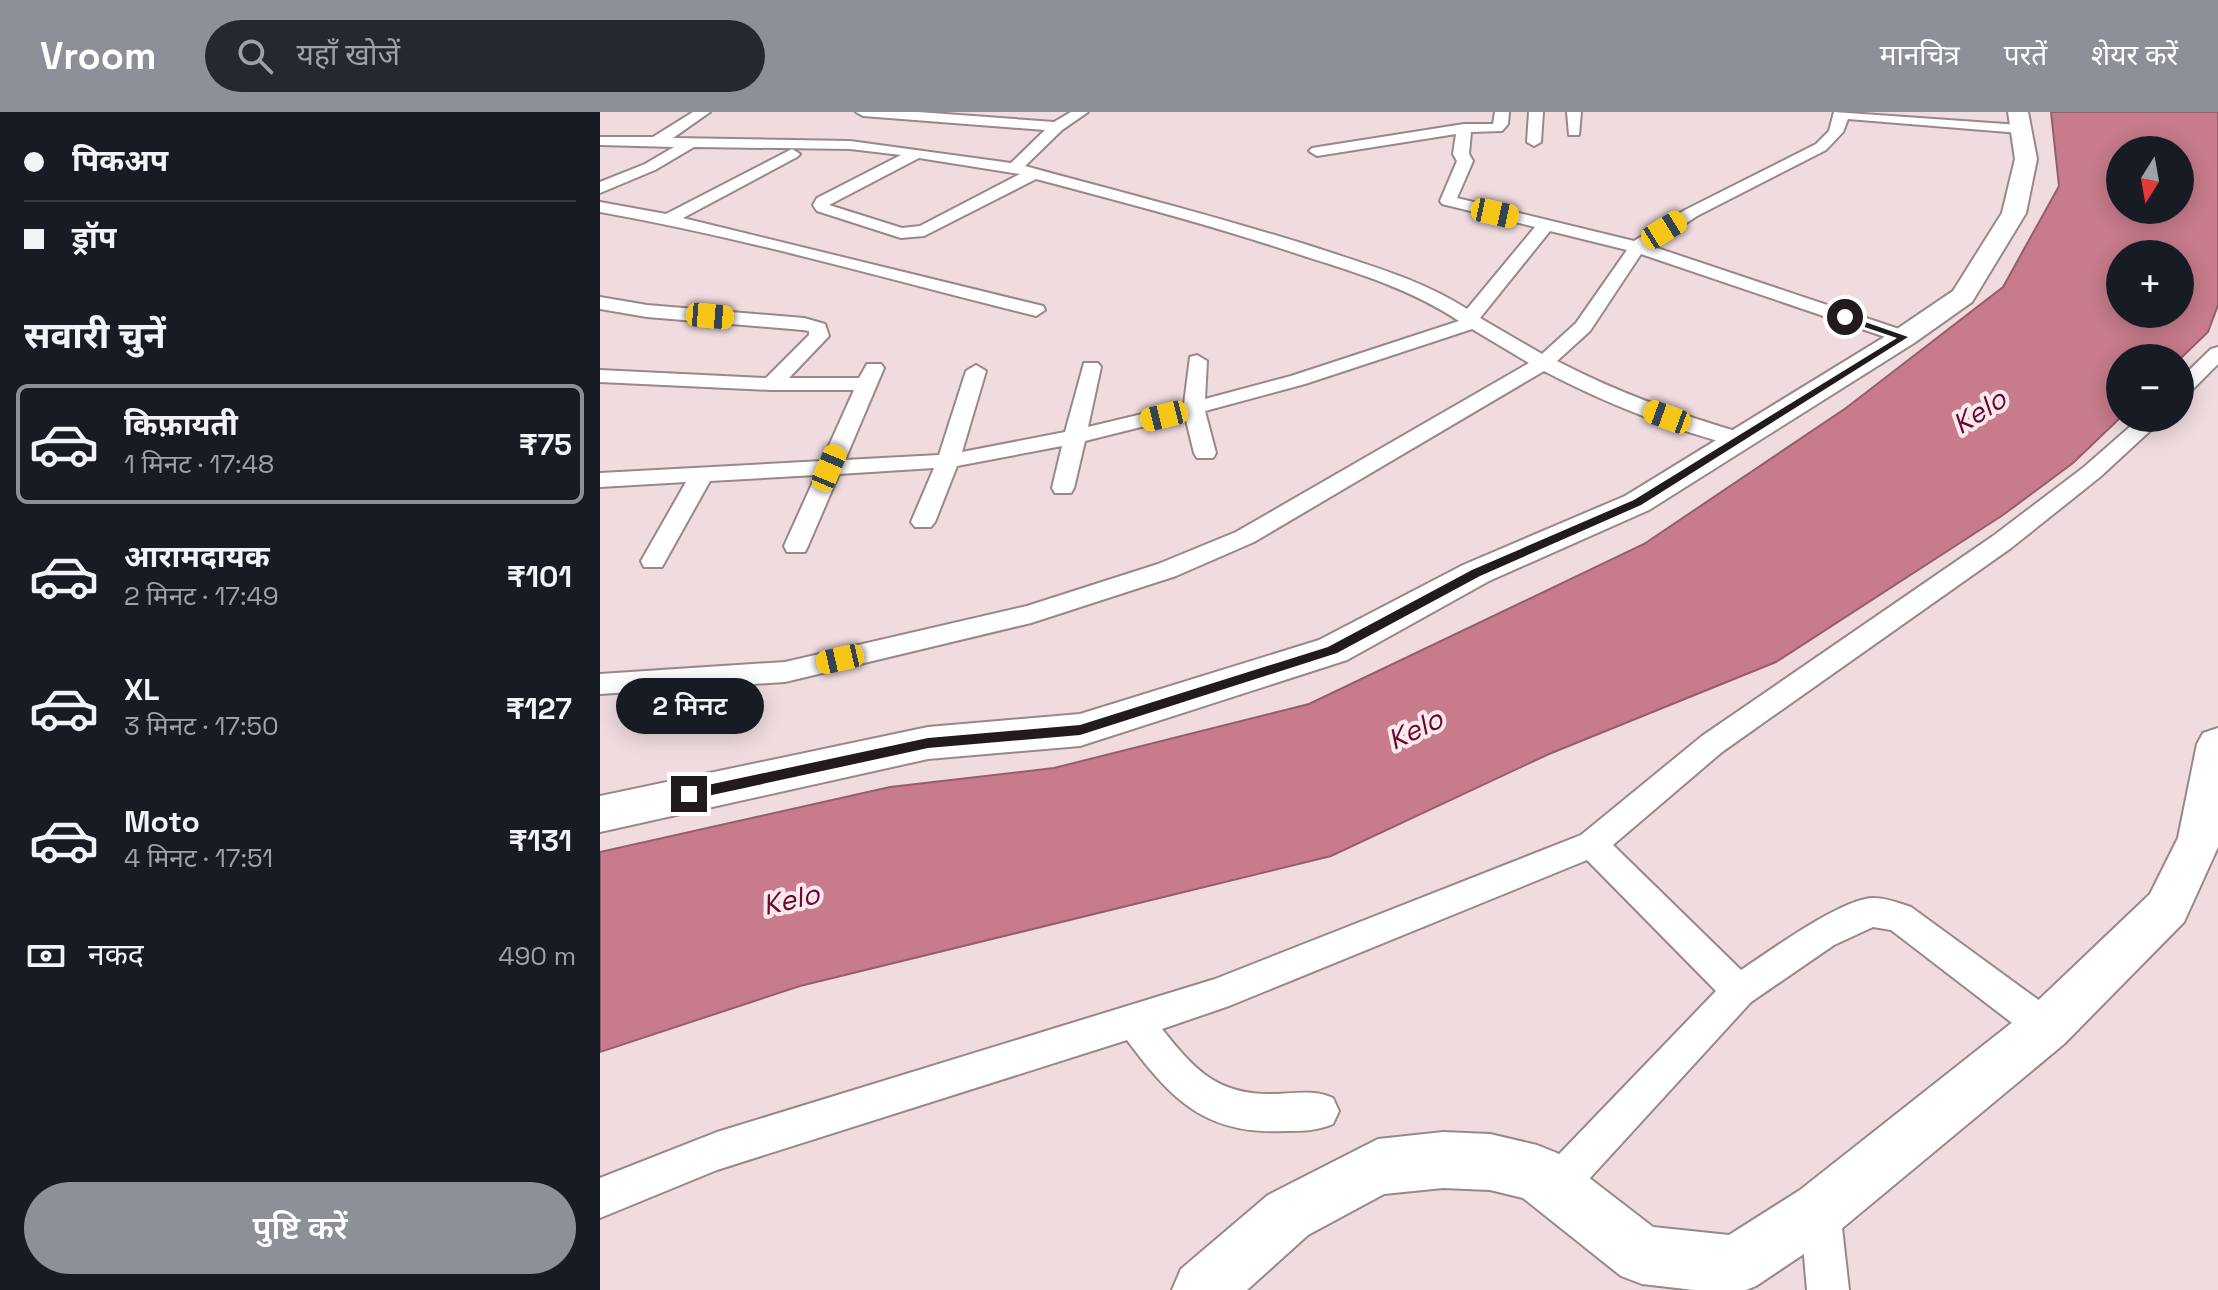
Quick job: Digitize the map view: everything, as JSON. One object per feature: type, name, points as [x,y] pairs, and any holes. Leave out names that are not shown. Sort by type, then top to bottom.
[{"type":"street","points":[[657,142],[703,112]]},
{"type":"street","points":[[863,112],[1057,127]]},
{"type":"street","points":[[1014,168],[1057,127],[1081,112]]},
{"type":"street","points":[[1317,151],[1464,128],[1497,128],[1501,124],[1502,112]]},
{"type":"street","points":[[1534,142],[1536,112]]},
{"type":"street","points":[[1574,112],[1574,132]]},
{"type":"street","points":[[600,684],[785,672],[1031,614],[1167,570],[1245,537],[1544,362],[1583,327],[1637,247],[1691,213],[1821,147],[1832,139],[1841,113],[2019,120],[2026,159],[2014,213],[1963,296],[1904,337],[1637,503],[1476,573],[1333,650],[1080,730],[928,743],[600,814]]},
{"type":"street","points":[[1464,128],[1461,154],[1465,161],[1448,201],[1637,247],[1904,337]]},
{"type":"street","points":[[600,141],[850,145],[1014,168],[1241,229],[1396,280],[1439,299],[1590,387],[1690,425],[1741,440]]},
{"type":"street","points":[[600,188],[650,167],[694,141]]},
{"type":"street","points":[[917,153],[821,205],[901,233],[924,231],[1033,174]]},
{"type":"street","points":[[668,219],[792,154]]},
{"type":"street","points":[[600,207],[668,219],[762,245],[816,254],[1036,310]]},
{"type":"street","points":[[816,254],[869,223]]},
{"type":"street","points":[[600,480],[948,461],[1073,437],[1298,380],[1472,320],[1547,224]]},
{"type":"street","points":[[600,303],[818,328],[819,336],[771,384]]},
{"type":"street","points":[[2194,377],[2218,353]]},
{"type":"street","points":[[1197,361],[1194,408],[1205,453]]},
{"type":"street","points":[[1063,488],[1091,367]]},
{"type":"street","points":[[923,522],[948,461],[976,371]]},
{"type":"street","points":[[600,376],[771,384],[870,376],[796,546]]},
{"type":"street","points":[[600,1198],[717,1151],[1217,995],[1592,844],[1712,744],[2002,542],[2092,472],[2137,432]]},
{"type":"street","points":[[653,561],[702,474]]},
{"type":"street","points":[[1202,1290],[1288,1215],[1378,1167],[1443,1160],[1490,1162],[1537,1173],[1642,1255],[1749,1277],[1820,1210],[2046,1027],[2167,908],[2200,838],[2218,744]]},
{"type":"street","points":[[1592,844],[1739,991]]},
{"type":"street","points":[[1555,1187],[1739,991],[1822,934],[1871,912],[1899,917],[2046,1027]]},
{"type":"street","points":[[1134,1021],[1182,1083],[1218,1105],[1244,1112],[1320,1111]]},
{"type":"street","points":[[1820,1210],[1828,1290]]},
{"type":"water","name":"Kelo","points":[[2051,112],[2218,112],[2218,305],[2208,332],[2194,346],[2106,344],[2106,431],[2073,463],[2003,515],[1776,662],[1549,754],[1331,856],[800,986],[600,1052],[600,852],[890,787],[1054,768],[1309,704],[1644,544],[1846,408],[2003,287],[2059,186]]},
{"type":"route","points":[[689,794],[928,743],[1080,730],[1333,650],[1476,573],[1637,503],[1904,337],[1845,317]]}]
